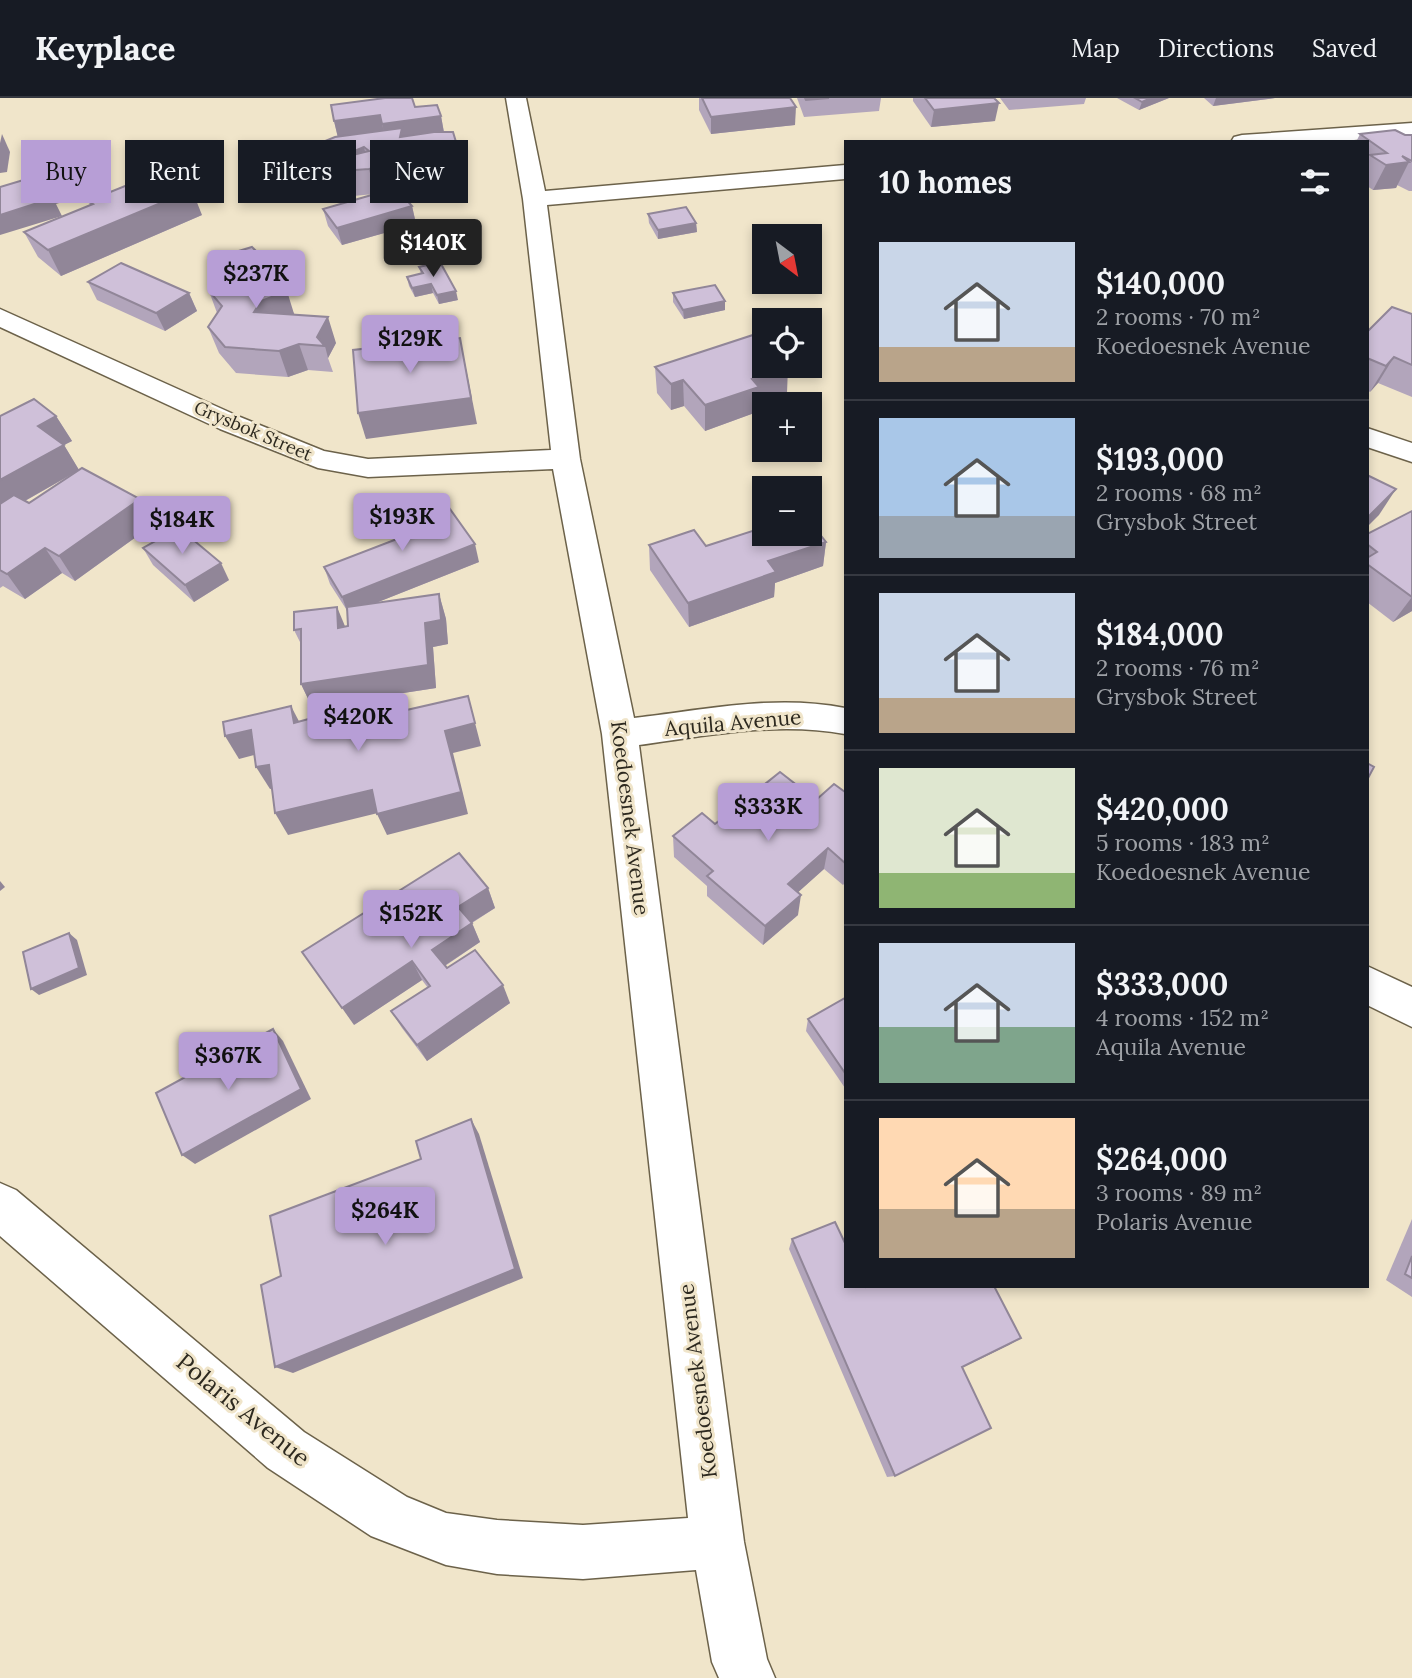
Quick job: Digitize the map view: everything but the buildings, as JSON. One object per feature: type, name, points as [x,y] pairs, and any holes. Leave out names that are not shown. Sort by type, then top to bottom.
[{"type":"street","name":"Koedoesnek Avenue","points":[[516,98],[535,199],[566,459],[620,734],[717,1542]]},
{"type":"street","points":[[1268,140],[1412,129]]},
{"type":"street","points":[[535,199],[844,172]]},
{"type":"street","name":"Grysbok Street","points":[[0,317],[230,423],[318,459],[368,468],[566,459]]},
{"type":"street","points":[[1369,438],[1412,453]]},
{"type":"street","name":"Aquila Avenue","points":[[620,734],[774,716],[844,721]]},
{"type":"street","points":[[1369,985],[1412,1008]]},
{"type":"street","name":"Polaris Avenue","points":[[0,1206],[286,1450],[390,1517],[446,1539],[497,1547],[583,1552],[717,1542]]},
{"type":"street","points":[[717,1542],[740,1662],[747,1678]]}]
